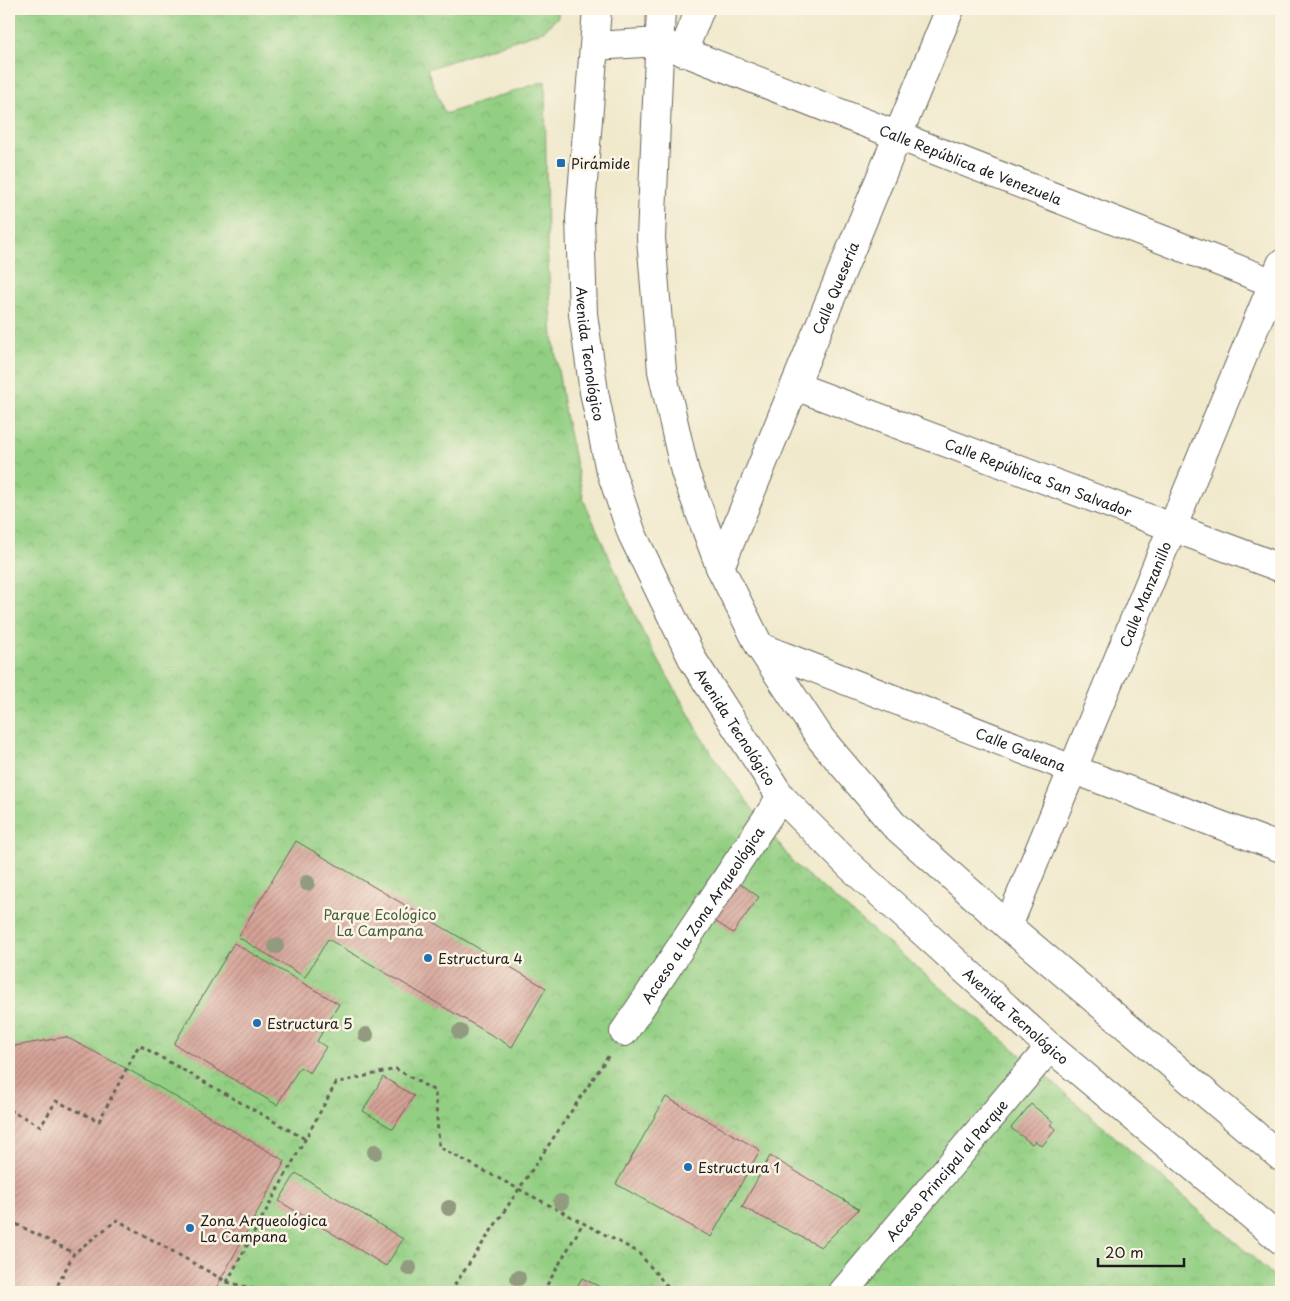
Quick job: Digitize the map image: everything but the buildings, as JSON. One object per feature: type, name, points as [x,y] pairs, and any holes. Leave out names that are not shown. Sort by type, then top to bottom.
[{"type":"street","name":"Avenida Tecnológico","points":[[597,9],[580,218],[583,314],[594,392],[609,466],[632,534],[694,662],[781,797],[850,866],[1050,1047],[1281,1240]]},
{"type":"street","points":[[661,9],[671,47],[651,238],[662,371],[685,472],[720,567],[760,647],[820,739],[893,824],[1008,926],[1281,1157]]},
{"type":"street","points":[[671,47],[700,9]]},
{"type":"street","name":"Calle Quesería","points":[[720,567],[950,9]]},
{"type":"street","points":[[595,46],[671,47]]},
{"type":"street","name":"Calle República de Venezuela","points":[[671,47],[898,136],[1279,278]]},
{"type":"street","name":"Calle Manzanillo","points":[[1008,926],[1172,527],[1279,278]]},
{"type":"street","name":"Calle República San Salvador","points":[[795,386],[1281,568]]},
{"type":"street","name":"Calle Galeana","points":[[760,647],[1072,769],[1281,848]]},
{"type":"street","name":"Acceso a la Zona Arqueológica","points":[[624,1032],[781,797]]},
{"type":"street","name":"Acceso Principal al Parque","points":[[843,1292],[1050,1047]]},
{"type":"path","points":[[450,1292],[624,1032]]},
{"type":"path","points":[[9,1110],[41,1126],[56,1101],[99,1122],[139,1045],[305,1139]]},
{"type":"path","points":[[227,1282],[336,1082],[396,1069],[435,1091],[439,1147],[638,1252],[672,1292]]},
{"type":"path","points":[[54,1292],[74,1253],[117,1220],[227,1282],[266,1292]]},
{"type":"path","points":[[9,1225],[14,1223],[74,1253]]},
{"type":"path","points":[[543,1292],[583,1223]]},
{"type":"green space","name":"Parque Ecológico La Campana","points":[[9,9],[558,9],[558,17],[543,31],[427,69],[445,114],[545,81],[547,247],[553,338],[565,414],[584,501],[643,633],[712,755],[794,864],[1021,1055],[1281,1282],[1281,1292],[9,1292]]},
{"type":"place","name":"Pirámide","points":[[561,163]]},
{"type":"place","name":"Estructura 4","points":[[428,958]]},
{"type":"place","name":"Estructura 5","points":[[257,1023]]},
{"type":"place","name":"Estructura 1","points":[[688,1167]]},
{"type":"place","name":"Zona Arqueológica La Campana","points":[[190,1228]]}]
